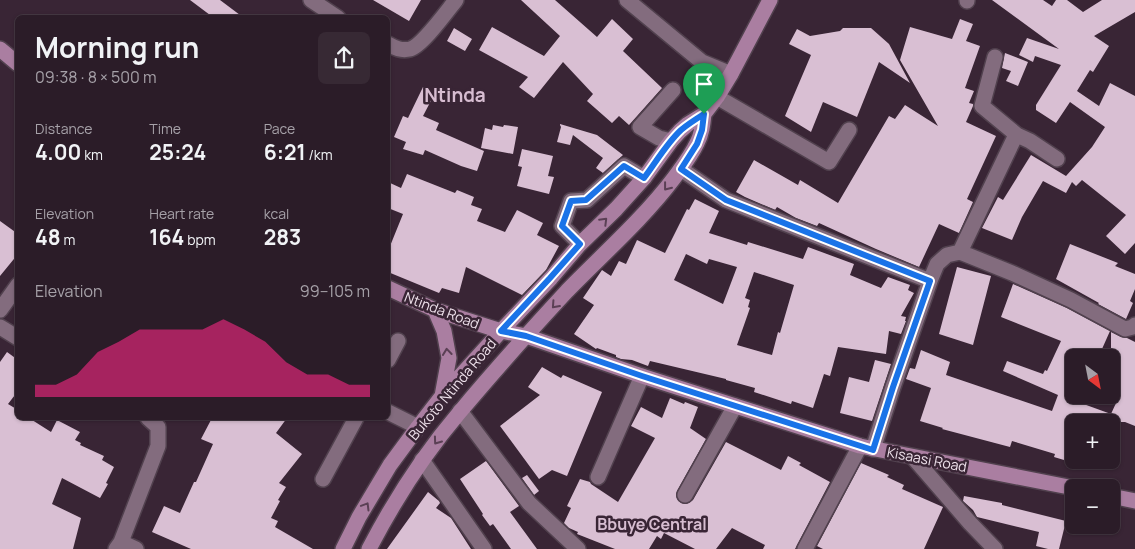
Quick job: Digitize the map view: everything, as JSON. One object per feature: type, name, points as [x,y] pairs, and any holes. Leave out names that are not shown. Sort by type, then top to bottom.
[{"type":"main road","name":"Bukoto Ntinda Road","points":[[343,549],[359,516],[390,465],[442,396],[580,244],[644,178],[671,142],[688,124],[704,114],[731,74],[770,0]]},
{"type":"main road","points":[[0,50],[15,62]]},
{"type":"main road","name":"Bukoto Ntinda Road","points":[[369,549],[422,460],[441,434],[526,336],[663,193],[697,144],[702,130],[704,114]]},
{"type":"main road","name":"Ntinda Road","points":[[390,289],[435,310],[501,331],[526,336]]},
{"type":"main road","points":[[435,310],[444,331],[449,358],[442,396]]},
{"type":"main road","name":"Kisaasi Road","points":[[526,336],[642,376],[866,448],[1065,486]]},
{"type":"main road","points":[[1120,498],[1135,501]]},
{"type":"street","points":[[311,0],[334,15]]},
{"type":"street","points":[[390,45],[398,50],[411,49],[422,41],[456,0]]},
{"type":"street","points":[[627,0],[702,62],[731,74]]},
{"type":"street","points":[[995,57],[982,106],[1017,135],[1030,141],[1057,159]]},
{"type":"street","points":[[671,142],[640,127],[673,90]]},
{"type":"street","points":[[716,97],[829,162],[849,130]]},
{"type":"street","points":[[960,252],[1012,141],[1017,135]]},
{"type":"street","points":[[580,244],[562,226],[571,201],[586,200],[624,166],[644,178]]},
{"type":"street","points":[[681,169],[726,200],[930,281]]},
{"type":"street","points":[[805,549],[866,448],[893,387],[937,264],[947,256],[960,252],[1062,296],[1125,329],[1134,327]]},
{"type":"street","points":[[0,310],[15,289]]},
{"type":"street","points":[[0,327],[15,336]]},
{"type":"street","points":[[390,356],[398,341]]},
{"type":"street","points":[[598,477],[642,376]]},
{"type":"street","points":[[685,495],[735,406]]},
{"type":"street","points":[[460,411],[529,503],[578,549]]},
{"type":"street","points":[[390,413],[418,427]]},
{"type":"street","points":[[136,549],[119,546],[158,446],[158,427],[150,420]]},
{"type":"street","points":[[323,479],[355,420]]},
{"type":"street","points":[[913,457],[995,549]]},
{"type":"street","points":[[422,460],[484,549]]},
{"type":"building","points":[[190,0],[220,0],[240,15],[210,15]]},
{"type":"building","points":[[373,0],[421,0],[409,21]]},
{"type":"building","points":[[521,0],[555,0],[597,37],[612,19],[633,39],[623,51],[662,88],[629,125],[619,116],[612,123],[587,101],[593,94],[563,62],[534,98],[519,87],[528,77],[479,50],[492,27],[544,56],[560,36]]},
{"type":"building","points":[[992,0],[1043,0],[1052,6],[1056,0],[1067,0],[1083,12],[1102,0],[1135,0],[1135,12],[1094,36],[1109,46],[1093,72],[1090,70],[1077,91],[1099,106],[1110,83],[1135,96],[1135,243],[1125,254],[1106,236],[1126,215],[1082,180],[1076,186],[1072,182],[1066,193],[1043,181],[1022,217],[1012,240],[982,228],[998,197],[1003,200],[1031,155],[1066,176],[1092,147],[1105,127],[1070,102],[1056,123],[1036,110],[1036,105],[1061,65],[1035,56],[1033,62],[1019,55],[1027,38],[1059,49]]},
{"type":"building","points":[[960,19],[973,24],[966,41],[980,46],[965,88],[974,91],[969,103],[973,104],[973,106],[966,122],[996,136],[967,199],[973,202],[959,233],[939,224],[919,267],[819,223],[817,226],[796,218],[777,207],[775,210],[736,192],[754,160],[798,185],[800,180],[838,203],[889,116],[895,119],[905,105],[938,126],[900,60],[910,27],[952,39]]},
{"type":"building","points":[[454,28],[472,39],[465,51],[447,41]]},
{"type":"building","points":[[843,28],[871,28],[889,44],[910,83],[879,62],[857,117],[823,102],[811,132],[785,116],[811,55],[789,44],[797,29],[810,36],[840,31]]},
{"type":"building","points":[[1005,53],[1028,62],[1018,86],[1006,81],[1011,71],[1002,68]]},
{"type":"building","points":[[423,87],[435,93],[423,116],[439,123],[436,130],[484,151],[477,171],[425,150],[423,155],[403,149],[406,142],[394,137],[403,116],[408,118]]},
{"type":"building","points":[[560,124],[597,135],[623,155],[603,173],[596,168],[603,158],[573,135],[570,145],[557,142]]},
{"type":"building","points":[[493,125],[518,127],[513,154],[481,148],[485,128],[492,130]]},
{"type":"building","points":[[522,149],[553,156],[548,176],[554,177],[549,194],[517,186],[522,167],[518,166]]},
{"type":"building","points":[[407,174],[455,193],[457,190],[474,197],[471,205],[482,209],[477,221],[505,232],[517,210],[543,223],[537,235],[559,246],[546,270],[522,295],[466,267],[459,293],[442,288],[439,293],[390,273],[390,246],[403,214],[390,209],[390,183],[401,188]]},
{"type":"building","points":[[695,199],[719,211],[709,233],[747,245],[748,242],[803,259],[808,247],[854,264],[850,275],[881,288],[888,277],[910,285],[908,290],[914,293],[901,316],[906,317],[906,321],[901,334],[889,331],[886,354],[838,347],[830,376],[824,374],[813,408],[792,401],[791,404],[754,392],[755,388],[726,379],[650,361],[648,366],[632,360],[621,359],[616,357],[616,355],[596,349],[574,334],[594,305],[583,298],[602,270],[611,276],[619,261],[626,264],[637,240],[665,253],[687,209],[689,210]],"holes":[[[686,254],[707,264],[709,259],[737,267],[723,304],[674,280]],[[754,272],[794,285],[772,355],[737,345],[750,308],[748,307],[750,300],[745,298]]]},
{"type":"building","points":[[0,221],[15,232],[15,258],[0,276]]},
{"type":"building","points":[[1070,244],[1118,263],[1115,266],[1135,274],[1135,289],[1130,301],[1133,303],[1126,319],[1056,279]]},
{"type":"building","points":[[957,267],[991,276],[973,345],[939,334]]},
{"type":"building","points":[[1013,284],[1067,308],[1110,331],[1102,349],[1065,349],[1065,404],[1084,404],[1111,414],[1065,414],[1065,460],[1054,457],[1055,454],[1012,441],[1010,447],[942,429],[920,421],[931,388],[906,379],[910,368],[915,369],[921,350],[950,362],[946,375],[1052,411],[1058,395],[1003,371],[1007,361],[1043,374],[1045,370],[1047,371],[1061,341],[1001,317]]},
{"type":"building","points":[[1111,332],[1135,342],[1135,426],[1120,422],[1120,414],[1111,414],[1116,404],[1120,404],[1121,392],[1120,349],[1111,349]]},
{"type":"building","points":[[7,352],[15,358],[15,395],[8,404],[15,408],[15,420],[32,420],[51,432],[57,420],[80,432],[75,440],[81,443],[80,445],[104,456],[102,460],[114,467],[106,483],[108,484],[100,498],[62,478],[52,504],[81,518],[73,549],[0,549],[0,362]]},
{"type":"building","points":[[875,360],[891,364],[872,421],[840,413],[849,377],[869,382]]},
{"type":"building","points":[[542,367],[561,378],[563,375],[602,392],[567,476],[552,470],[539,479],[500,426],[540,395],[528,387]]},
{"type":"building","points":[[670,398],[698,407],[690,428],[706,439],[677,491],[677,499],[681,503],[689,503],[693,500],[726,442],[781,470],[788,456],[801,463],[799,465],[830,482],[795,549],[763,549],[765,545],[732,528],[716,549],[695,549],[664,533],[661,539],[657,536],[649,549],[615,549],[577,534],[578,532],[569,528],[564,523],[571,508],[567,506],[580,479],[590,482],[618,502],[655,438],[631,426],[641,407],[662,418]]},
{"type":"building","points":[[211,420],[286,420],[276,433],[302,454],[279,483],[286,487],[278,500],[280,501],[271,518],[278,521],[275,527],[313,549],[191,549],[152,532],[164,506],[180,513],[213,444],[201,439]]},
{"type":"building","points":[[486,461],[519,506],[510,512],[537,549],[511,549],[493,524],[490,526],[460,479]]},
{"type":"building","points":[[861,463],[889,475],[887,477],[904,485],[902,489],[943,507],[924,549],[823,549],[817,546]]},
{"type":"building","points":[[527,475],[539,491],[534,495],[522,478]]},
{"type":"building","points":[[428,492],[439,501],[440,503],[436,508],[451,518],[471,549],[387,549]]},
{"type":"building","points":[[964,496],[1002,503],[1002,505],[1065,521],[1059,549],[1036,546],[1039,532],[977,517],[973,510],[963,501]]},
{"type":"district","name":"Ntinda","points":[[455,95]]},
{"type":"district","name":"Bbuye Central","points":[[652,524]]},
{"type":"route","points":[[704,114],[702,130],[697,144],[681,169],[726,200],[930,281],[873,450],[642,376],[526,336],[501,331],[580,244],[562,226],[571,201],[586,200],[624,166],[644,178],[680,131],[704,114]]}]
